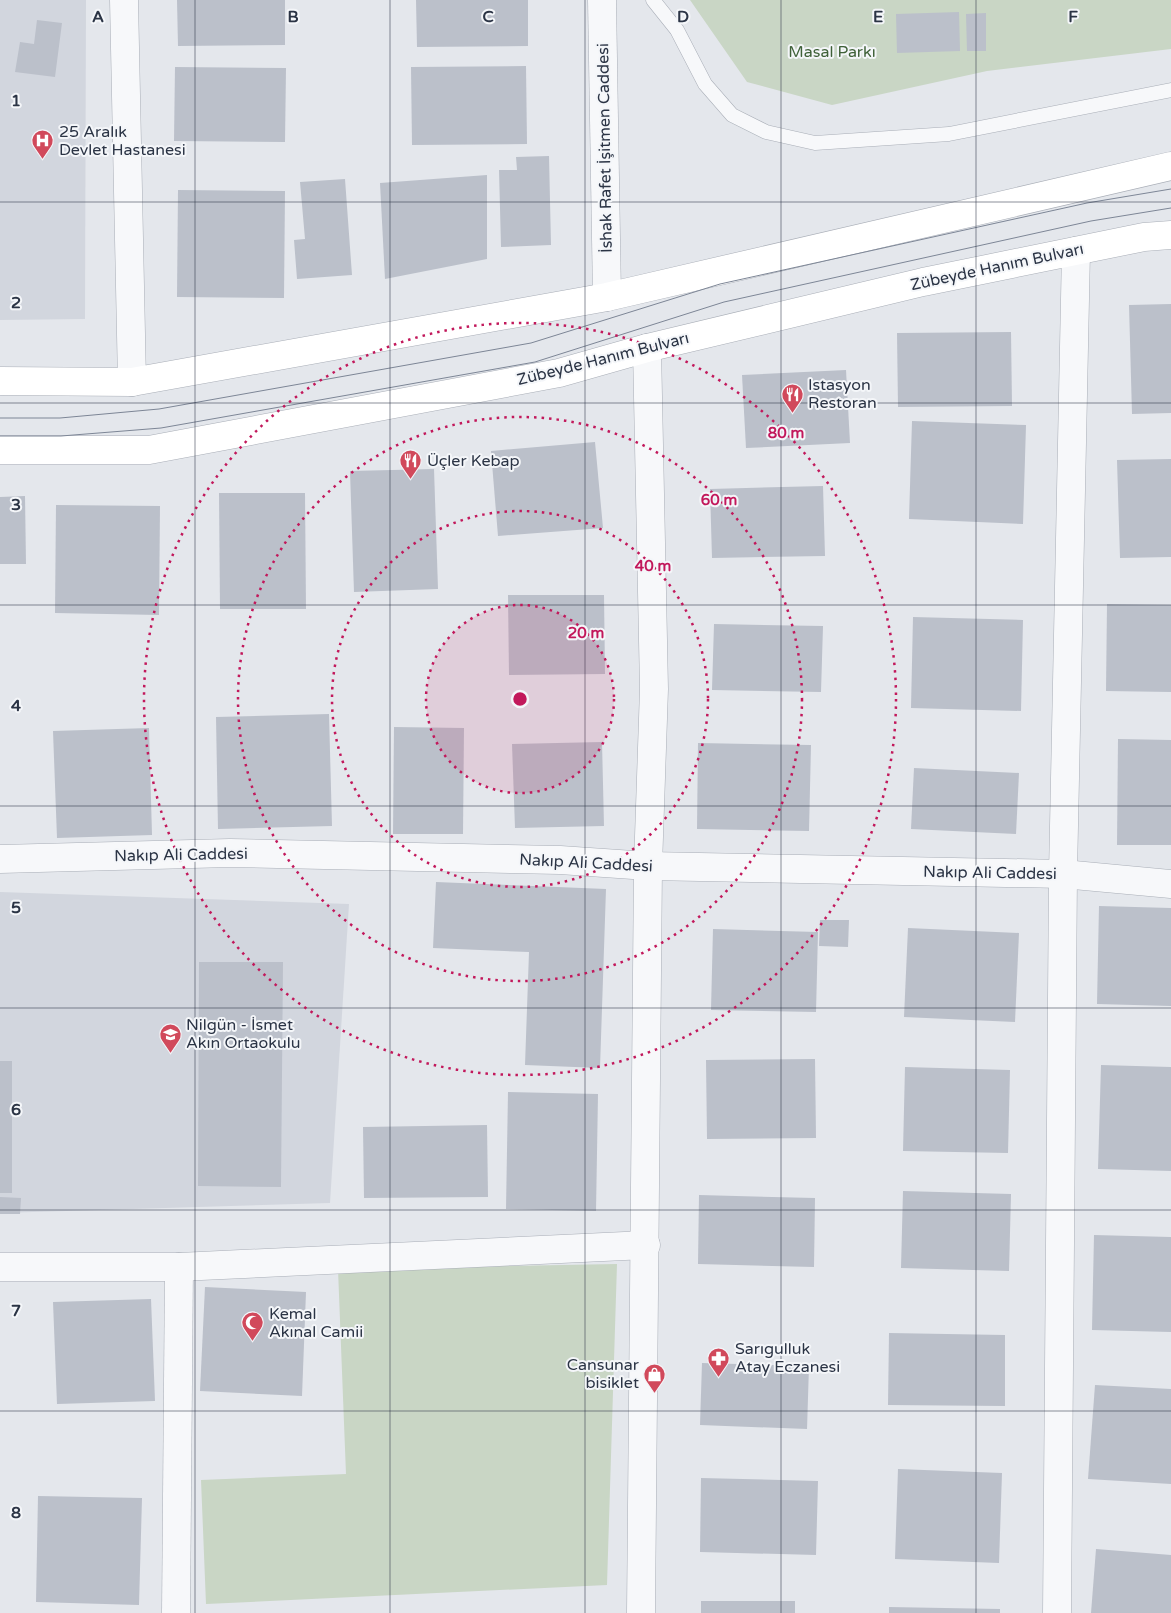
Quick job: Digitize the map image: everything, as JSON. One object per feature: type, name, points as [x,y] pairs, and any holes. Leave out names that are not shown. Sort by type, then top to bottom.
[{"type":"main road","points":[[0,382],[132,382],[607,296],[1171,166]]},
{"type":"main road","name":"Zübeyde Hanım Bulvarı","points":[[0,450],[149,450],[560,373],[647,348],[923,282],[1144,237],[1171,235]]},
{"type":"street","points":[[124,0],[132,382]]},
{"type":"street","name":"İshak Rafet İşitmen Caddesi","points":[[602,0],[607,296]]},
{"type":"street","points":[[1057,1613],[1063,874],[1076,251]]},
{"type":"street","points":[[641,1613],[646,1245],[648,866],[654,689],[647,348]]},
{"type":"street","name":"Nakıp Ali Caddesi","points":[[0,859],[230,853],[560,860],[648,866],[1063,874],[1171,884]]},
{"type":"street","points":[[0,1268],[179,1266],[646,1245]]},
{"type":"street","points":[[176,1613],[179,1266]]},
{"type":"lane","points":[[654,0],[677,30],[706,84],[732,114],[766,132],[815,143],[950,134],[1171,90]]},
{"type":"shaded area","name":"25 Aralık Devlet Hastanesi","points":[[0,0],[86,0],[85,319],[0,320]]},
{"type":"shaded area","name":"Nilgün - İsmet Akın Ortaokulu","points":[[0,892],[349,904],[330,1203],[0,1213]]},
{"type":"green space","name":"Masal Parkı","points":[[690,0],[1171,0],[1171,49],[987,71],[832,105],[747,82]]},
{"type":"green space","points":[[617,1264],[607,1585],[206,1604],[201,1480],[346,1474],[338,1269]]},
{"type":"building","points":[[177,0],[285,0],[285,45],[178,46]]},
{"type":"building","points":[[416,0],[528,0],[528,46],[417,47]]},
{"type":"building","points":[[959,12],[960,51],[897,53],[896,14]]},
{"type":"building","points":[[986,13],[986,51],[967,51],[966,14]]},
{"type":"building","points":[[37,20],[62,23],[55,77],[15,72],[20,42],[34,44]]},
{"type":"building","points":[[526,66],[527,144],[412,145],[411,67]]},
{"type":"building","points":[[175,67],[286,68],[285,142],[174,141]]},
{"type":"building","points":[[549,156],[551,245],[501,247],[499,170],[517,170],[516,157]]},
{"type":"building","points":[[487,175],[487,259],[385,279],[380,183]]},
{"type":"building","points":[[345,179],[352,275],[297,279],[294,240],[305,239],[300,182]]},
{"type":"building","points":[[178,190],[285,191],[284,298],[177,297]]},
{"type":"building","points":[[1171,304],[1171,413],[1132,414],[1129,305]]},
{"type":"building","points":[[1011,332],[1012,406],[898,407],[897,333]]},
{"type":"building","points":[[846,370],[850,443],[746,448],[742,375]]},
{"type":"building","points":[[912,421],[1026,425],[1023,524],[909,519]]},
{"type":"building","points":[[595,442],[603,528],[498,536],[491,451]]},
{"type":"building","points":[[1171,459],[1171,557],[1120,558],[1117,460]]},
{"type":"building","points":[[434,469],[438,589],[354,592],[350,471]]},
{"type":"building","points":[[823,486],[825,556],[712,558],[710,489]]},
{"type":"building","points":[[219,493],[305,493],[306,609],[220,609]]},
{"type":"building","points":[[25,496],[26,564],[0,564],[0,497]]},
{"type":"building","points":[[56,505],[160,506],[159,615],[55,613]]},
{"type":"building","points":[[508,595],[604,595],[605,674],[509,675]]},
{"type":"building","points":[[1107,604],[1171,605],[1171,692],[1106,691]]},
{"type":"building","points":[[913,617],[1023,620],[1021,711],[911,708]]},
{"type":"building","points":[[714,624],[823,626],[821,692],[712,690]]},
{"type":"building","points":[[329,714],[332,826],[218,829],[216,717]]},
{"type":"building","points":[[394,727],[464,728],[463,834],[393,834]]},
{"type":"building","points":[[149,728],[152,835],[57,838],[53,731]]},
{"type":"building","points":[[1118,739],[1171,740],[1171,845],[1117,845]]},
{"type":"building","points":[[602,742],[604,826],[515,828],[512,744]]},
{"type":"building","points":[[698,743],[811,745],[809,831],[697,829]]},
{"type":"building","points":[[914,768],[1019,773],[1016,834],[911,829]]},
{"type":"building","points":[[436,882],[606,889],[600,1068],[525,1065],[529,952],[433,948]]},
{"type":"building","points":[[1099,906],[1171,908],[1171,1006],[1097,1004]]},
{"type":"building","points":[[820,920],[849,920],[848,947],[819,946]]},
{"type":"building","points":[[908,928],[1019,933],[1015,1022],[904,1017]]},
{"type":"building","points":[[713,929],[818,932],[816,1012],[711,1010]]},
{"type":"building","points":[[199,962],[283,962],[281,1187],[198,1186]]},
{"type":"building","points":[[815,1059],[816,1138],[707,1139],[706,1060]]},
{"type":"building","points":[[0,1061],[12,1061],[12,1193],[0,1193]]},
{"type":"building","points":[[1101,1065],[1171,1067],[1171,1171],[1098,1169]]},
{"type":"building","points":[[905,1067],[1010,1070],[1008,1153],[903,1151]]},
{"type":"building","points":[[508,1092],[598,1094],[596,1211],[506,1209]]},
{"type":"building","points":[[487,1125],[488,1197],[364,1198],[363,1127]]},
{"type":"building","points":[[903,1191],[1011,1194],[1009,1271],[901,1268]]},
{"type":"building","points":[[699,1195],[815,1198],[814,1267],[698,1264]]},
{"type":"building","points":[[0,1197],[21,1198],[20,1214],[0,1214]]},
{"type":"building","points":[[1094,1235],[1171,1237],[1171,1332],[1092,1330]]},
{"type":"building","name":"Kemal Akınal Camii","points":[[205,1287],[306,1292],[302,1396],[200,1391]]},
{"type":"building","points":[[151,1299],[155,1401],[57,1404],[53,1302]]},
{"type":"building","points":[[889,1333],[1005,1335],[1005,1406],[888,1405]]},
{"type":"building","points":[[702,1363],[809,1366],[807,1429],[700,1425]]},
{"type":"building","points":[[1095,1385],[1171,1389],[1171,1484],[1088,1479]]},
{"type":"building","points":[[898,1469],[1002,1473],[999,1563],[895,1559]]},
{"type":"building","points":[[701,1478],[818,1481],[816,1555],[700,1552]]},
{"type":"building","points":[[38,1496],[142,1498],[139,1605],[36,1602]]},
{"type":"building","points":[[1096,1549],[1171,1555],[1171,1613],[1091,1613]]},
{"type":"building","points":[[701,1601],[795,1601],[795,1613],[701,1613]]},
{"type":"building","points":[[889,1607],[1000,1609],[1000,1613],[889,1613]]},
{"type":"tram line","points":[[0,418],[60,418],[159,409],[531,343],[720,284],[1087,203],[1171,189]]},
{"type":"tram line","points":[[0,436],[61,436],[161,428],[535,362],[724,302],[1091,221],[1171,208]]},
{"type":"place","name":"25 Aralık Devlet Hastanesi","points":[[43,160]]},
{"type":"place","name":"Istasyon Restoran","points":[[792,413]]},
{"type":"place","name":"Üçler Kebap","points":[[411,480]]},
{"type":"place","name":"Nilgün - İsmet Akın Ortaokulu","points":[[170,1053]]},
{"type":"place","name":"Kemal Akınal Camii","points":[[253,1342]]},
{"type":"place","name":"Sarıgulluk Atay Eczanesi","points":[[719,1377]]},
{"type":"place","name":"Cansunar bisiklet","points":[[655,1393]]}]
